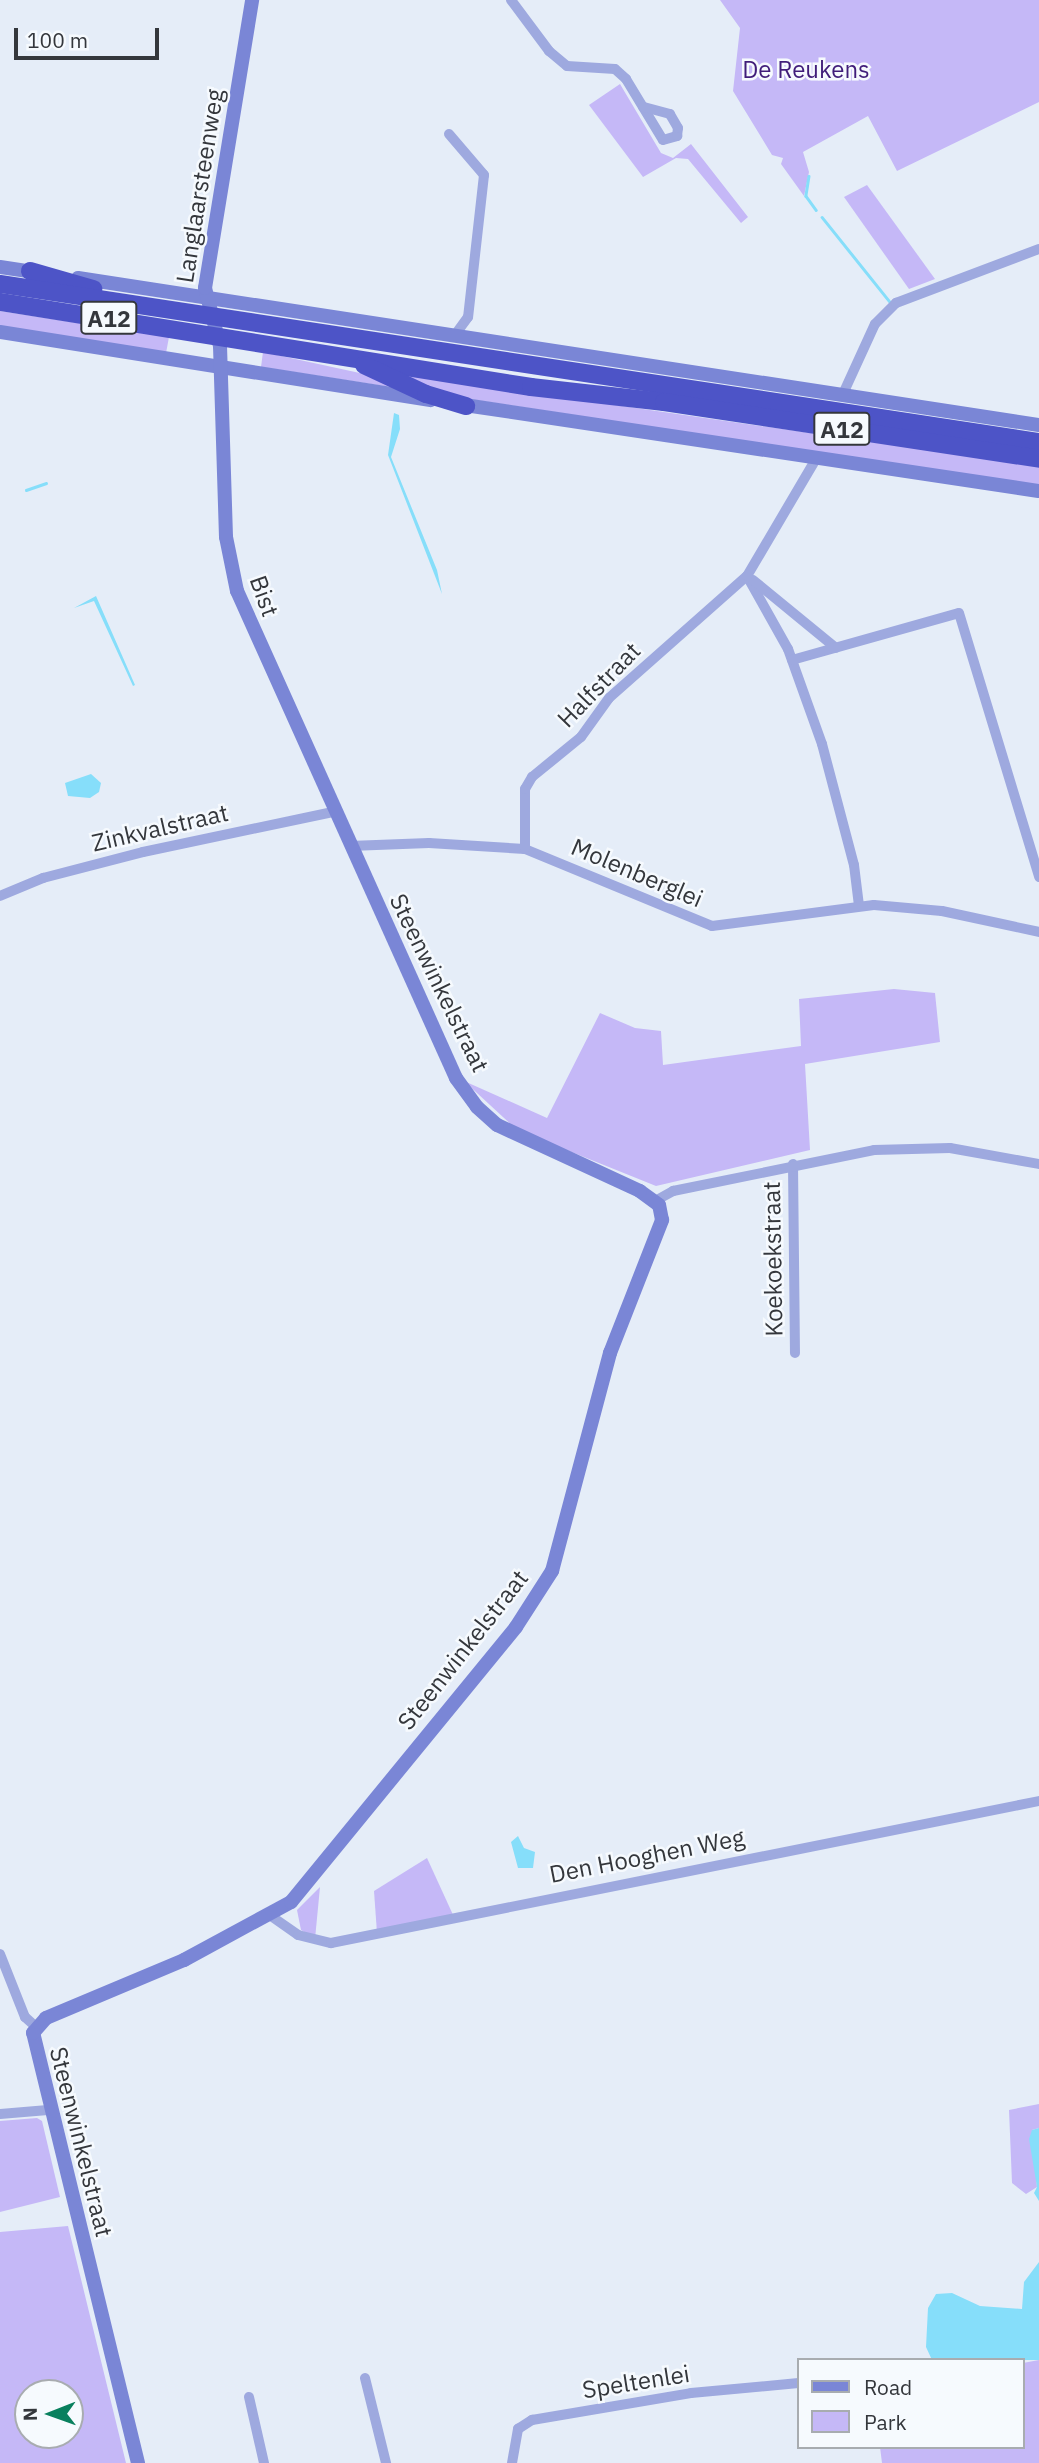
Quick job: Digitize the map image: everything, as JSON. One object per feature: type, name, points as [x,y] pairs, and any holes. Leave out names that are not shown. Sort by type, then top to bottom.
[{"type":"highway","points":[[30,271],[91,288],[114,301]]},
{"type":"highway","name":"A12","points":[[0,284],[417,349],[1033,439]]},
{"type":"highway","name":"A12","points":[[0,302],[565,392],[645,400],[1039,459]]},
{"type":"highway","points":[[352,358],[426,394],[466,406]]},
{"type":"street","name":"Langlaarsteenweg","points":[[222,373],[217,335],[206,298],[253,0]]},
{"type":"street","points":[[511,0],[549,51],[567,66],[615,69],[643,107]]},
{"type":"street","points":[[449,134],[484,175],[468,317],[454,336]]},
{"type":"street","points":[[842,396],[874,324],[896,303],[1039,249]]},
{"type":"street","points":[[0,267],[1039,425]]},
{"type":"street","points":[[0,332],[222,373],[466,406],[1039,491]]},
{"type":"street","name":"Bist","points":[[222,373],[226,537],[232,574],[333,812]]},
{"type":"street","name":"Halfstraat","points":[[525,849],[525,789],[531,777],[581,737],[609,698],[747,576],[817,457]]},
{"type":"street","points":[[747,576],[836,648]]},
{"type":"street","points":[[747,576],[792,660],[822,744],[854,865],[859,906]]},
{"type":"street","points":[[792,660],[959,613],[1039,877]]},
{"type":"street","name":"Steenwinkelstraat","points":[[138,2463],[48,2110],[33,2044],[36,2027],[271,1916],[308,1885],[516,1627],[552,1571],[618,1326],[660,1233],[662,1220],[655,1201],[587,1166],[514,1136],[477,1107],[434,1036],[333,812]]},
{"type":"street","name":"Zinkvalstraat","points":[[0,896],[43,877],[333,812]]},
{"type":"street","points":[[350,846],[429,843],[525,849]]},
{"type":"street","name":"Molenberglei","points":[[525,849],[712,926],[859,906],[942,911],[1039,932]]},
{"type":"street","name":"Koekoekstraat","points":[[655,1201],[673,1191],[847,1153],[919,1148],[958,1149],[1039,1164]]},
{"type":"street","name":"Koekoekstraat","points":[[793,1164],[795,1353]]},
{"type":"street","name":"Den Hooghen Weg","points":[[271,1916],[298,1935],[331,1943],[1039,1801]]},
{"type":"street","points":[[0,1954],[25,2017],[36,2027]]},
{"type":"street","points":[[0,2114],[48,2110]]},
{"type":"street","points":[[365,2378],[386,2463]]},
{"type":"street","name":"Speltenlei","points":[[512,2463],[518,2429],[532,2420],[691,2393],[797,2383]]},
{"type":"street","points":[[249,2397],[264,2463]]},
{"type":"green space","name":"De Reukens","points":[[720,0],[1039,0],[1039,102],[897,171],[868,116],[803,152],[809,172],[804,196],[781,164],[783,158],[772,155],[733,91],[740,28]]},
{"type":"green space","points":[[620,84],[661,153],[673,158],[691,144],[748,217],[741,223],[688,159],[676,158],[643,177],[589,105]]},
{"type":"green space","points":[[867,185],[935,279],[909,289],[844,197]]},
{"type":"green space","points":[[0,311],[169,337],[166,353],[0,327]]},
{"type":"green space","points":[[263,352],[369,375],[397,388],[261,367]]},
{"type":"green space","points":[[393,373],[1039,466],[1039,486],[442,395]]},
{"type":"green space","points":[[894,989],[935,993],[940,1042],[805,1064],[810,1150],[656,1186],[517,1130],[464,1081],[547,1118],[600,1013],[635,1028],[661,1031],[663,1065],[801,1046],[799,999]]},
{"type":"green space","points":[[427,1858],[454,1917],[377,1933],[374,1891]]},
{"type":"green space","points":[[320,1887],[315,1939],[301,1930],[297,1910]]},
{"type":"green space","points":[[1039,2104],[1039,2128],[1032,2130],[1037,2187],[1026,2194],[1012,2183],[1009,2110]]},
{"type":"green space","points":[[37,2118],[42,2121],[60,2197],[0,2212],[0,2121]]},
{"type":"green space","points":[[68,2226],[126,2463],[0,2463],[0,2232]]},
{"type":"green space","points":[[1039,2360],[1039,2463],[882,2463],[880,2449],[1025,2449],[1025,2363]]},
{"type":"water","points":[[394,413],[399,415],[400,429],[391,457],[437,570],[442,594],[388,455]]},
{"type":"water","points":[[96,596],[135,685],[133,686],[94,601],[74,608]]},
{"type":"water","points":[[91,774],[101,783],[99,792],[90,798],[68,796],[65,783]]},
{"type":"water","points":[[518,1836],[524,1848],[535,1852],[533,1868],[518,1868],[511,1842]]},
{"type":"water","points":[[1039,2128],[1039,2201],[1034,2193],[1037,2187],[1029,2139],[1032,2130]]},
{"type":"water","points":[[1039,2262],[1039,2360],[931,2358],[926,2347],[928,2308],[936,2294],[952,2293],[980,2306],[1022,2309],[1024,2282]]},
{"type":"waterway","points":[[809,176],[806,196],[816,210]]},
{"type":"waterway","points":[[822,217],[890,302]]},
{"type":"waterway","points":[[26,490],[46,483]]}]
